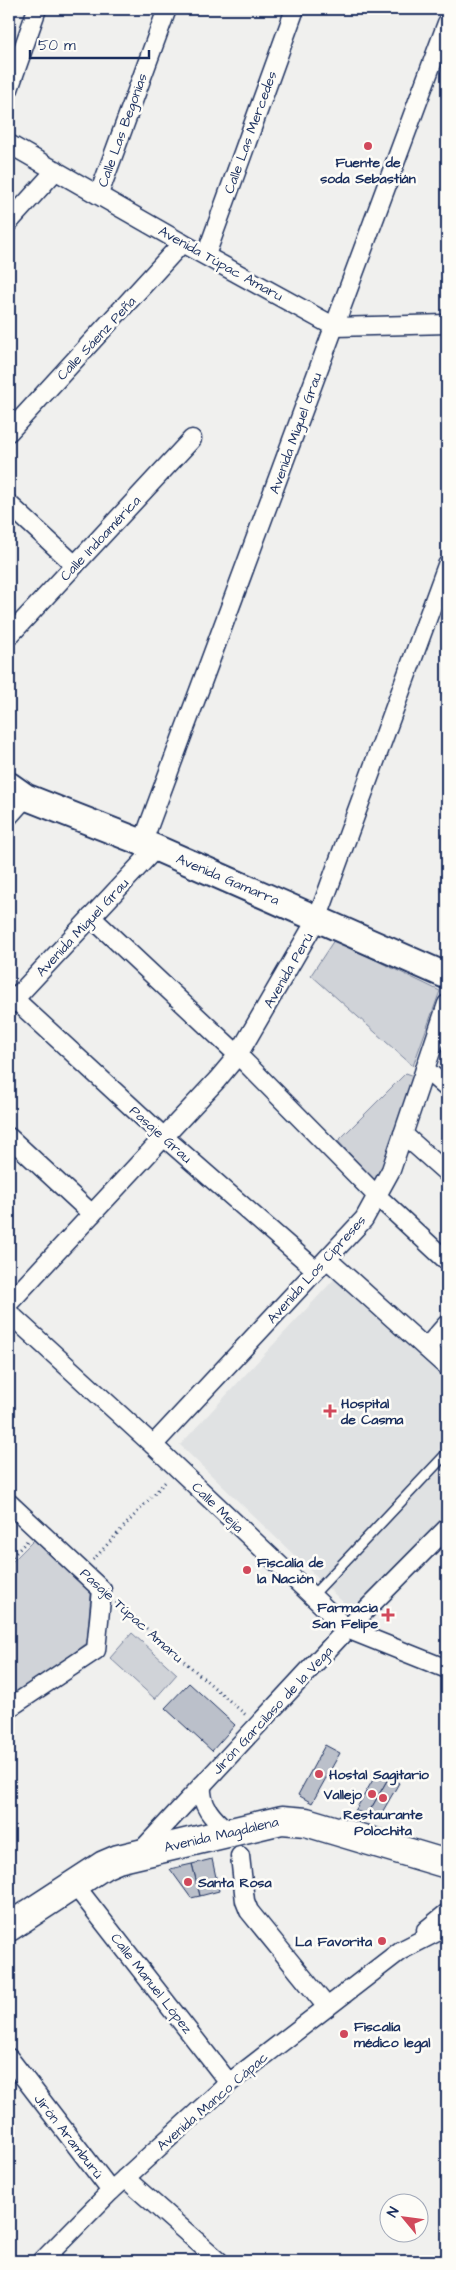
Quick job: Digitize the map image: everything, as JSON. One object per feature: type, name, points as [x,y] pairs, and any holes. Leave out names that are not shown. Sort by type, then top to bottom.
[{"type":"highway","name":"Avenida Magdalena","points":[[9,1927],[104,1865],[140,1852],[234,1845],[282,1820],[306,1822],[447,1864]]},
{"type":"street","points":[[9,89],[37,9]]},
{"type":"street","name":"Calle Las Begonias","points":[[99,194],[167,9]]},
{"type":"street","name":"Calle Las Mercedes","points":[[206,254],[295,9]]},
{"type":"street","name":"Avenida Miguel Grau","points":[[11,1000],[91,917],[149,846],[335,327],[447,23]]},
{"type":"street","name":"Avenida Túpac Amaru","points":[[9,144],[182,243],[206,254],[335,327]]},
{"type":"street","points":[[9,222],[56,170]]},
{"type":"street","name":"Calle Sáenz Peña","points":[[9,432],[182,243]]},
{"type":"street","points":[[335,327],[447,324]]},
{"type":"street","name":"Calle Indoamérica","points":[[9,636],[192,439]]},
{"type":"street","points":[[9,504],[75,565]]},
{"type":"street","name":"Avenida Perú","points":[[9,1303],[238,1055],[318,918],[447,565]]},
{"type":"street","points":[[9,816],[17,791]]},
{"type":"street","name":"Avenida Gamarra","points":[[17,791],[318,918],[447,976]]},
{"type":"street","points":[[91,917],[238,1055],[377,1196],[447,1261]]},
{"type":"street","name":"Pasaje Grau","points":[[11,1000],[164,1137],[447,1367]]},
{"type":"street","name":"Avenida Los Cipreses","points":[[153,1445],[364,1219],[391,1170],[447,1004]]},
{"type":"street","points":[[425,1069],[447,1088]]},
{"type":"street","points":[[403,1134],[447,1173]]},
{"type":"street","points":[[9,1137],[92,1214]]},
{"type":"street","name":"Calle Mejía","points":[[9,1314],[153,1445],[347,1630],[447,1669]]},
{"type":"street","points":[[426,1348],[447,1324]]},
{"type":"street","name":"Pasaje Túpac Amaru","points":[[9,1503],[102,1590]]},
{"type":"street","name":"Jirón Garcilaso de la Vega","points":[[140,1852],[347,1630],[447,1528]]},
{"type":"street","points":[[9,1708],[96,1650],[102,1590]]},
{"type":"street","points":[[202,1785],[206,1809],[234,1845],[245,1901],[249,1911],[327,2007]]},
{"type":"street","name":"Calle Manuel López","points":[[74,1884],[229,2083]]},
{"type":"street","points":[[400,1951],[447,1913]]},
{"type":"street","name":"Avenida Manco Cápac","points":[[42,2261],[111,2191],[229,2083],[400,1951],[447,1927]]},
{"type":"street","name":"Jirón Aramburú","points":[[9,2058],[111,2191]]},
{"type":"street","name":"Jirón Aramburú","points":[[125,2178],[219,2261]]},
{"type":"lane","points":[[312,1596],[447,1453]]},
{"type":"path","points":[[82,1571],[178,1469]]},
{"type":"path","points":[[9,1560],[39,1530]]},
{"type":"path","name":"Pasaje Túpac Amaru","points":[[102,1590],[258,1725]]},
{"type":"shaded area","points":[[334,940],[440,991],[413,1066],[311,975]]},
{"type":"shaded area","points":[[406,1073],[417,1077],[377,1183],[338,1141]]},
{"type":"shaded area","name":"Hospital de Casma","points":[[338,1275],[447,1377],[447,1514],[354,1613],[180,1445]]},
{"type":"shaded area","points":[[34,1540],[91,1593],[87,1643],[9,1701],[9,1565]]},
{"type":"shaded area","points":[[132,1633],[177,1674],[155,1699],[110,1658]]},
{"type":"building","points":[[189,1683],[235,1725],[212,1751],[165,1708]]},
{"type":"building","name":"Hostal Sagitario","points":[[325,1745],[340,1753],[312,1803],[298,1795]]},
{"type":"building","name":"Vallejo","points":[[378,1771],[389,1777],[368,1814],[355,1811]]},
{"type":"building","name":"Restaurante Polochita","points":[[389,1777],[399,1783],[380,1816],[368,1814]]},
{"type":"building","points":[[212,1859],[219,1891],[200,1896],[192,1864]]},
{"type":"building","name":"Santa Rosa","points":[[192,1864],[200,1896],[191,1898],[170,1869]]},
{"type":"place","name":"Fuente de soda Sebastián","points":[[368,146]]},
{"type":"place","name":"Hospital de Casma","points":[[330,1411]]},
{"type":"place","name":"Fiscalía de la Nación","points":[[247,1570]]},
{"type":"place","name":"Farmacia San Felipe","points":[[388,1615]]},
{"type":"place","name":"Hostal Sagitario","points":[[319,1774]]},
{"type":"place","name":"Vallejo","points":[[372,1794]]},
{"type":"place","name":"Restaurante Polochita","points":[[383,1798]]},
{"type":"place","name":"Santa Rosa","points":[[188,1882]]},
{"type":"place","name":"La Favorita","points":[[382,1941]]},
{"type":"place","name":"Fiscalía médico legal","points":[[344,2034]]}]
